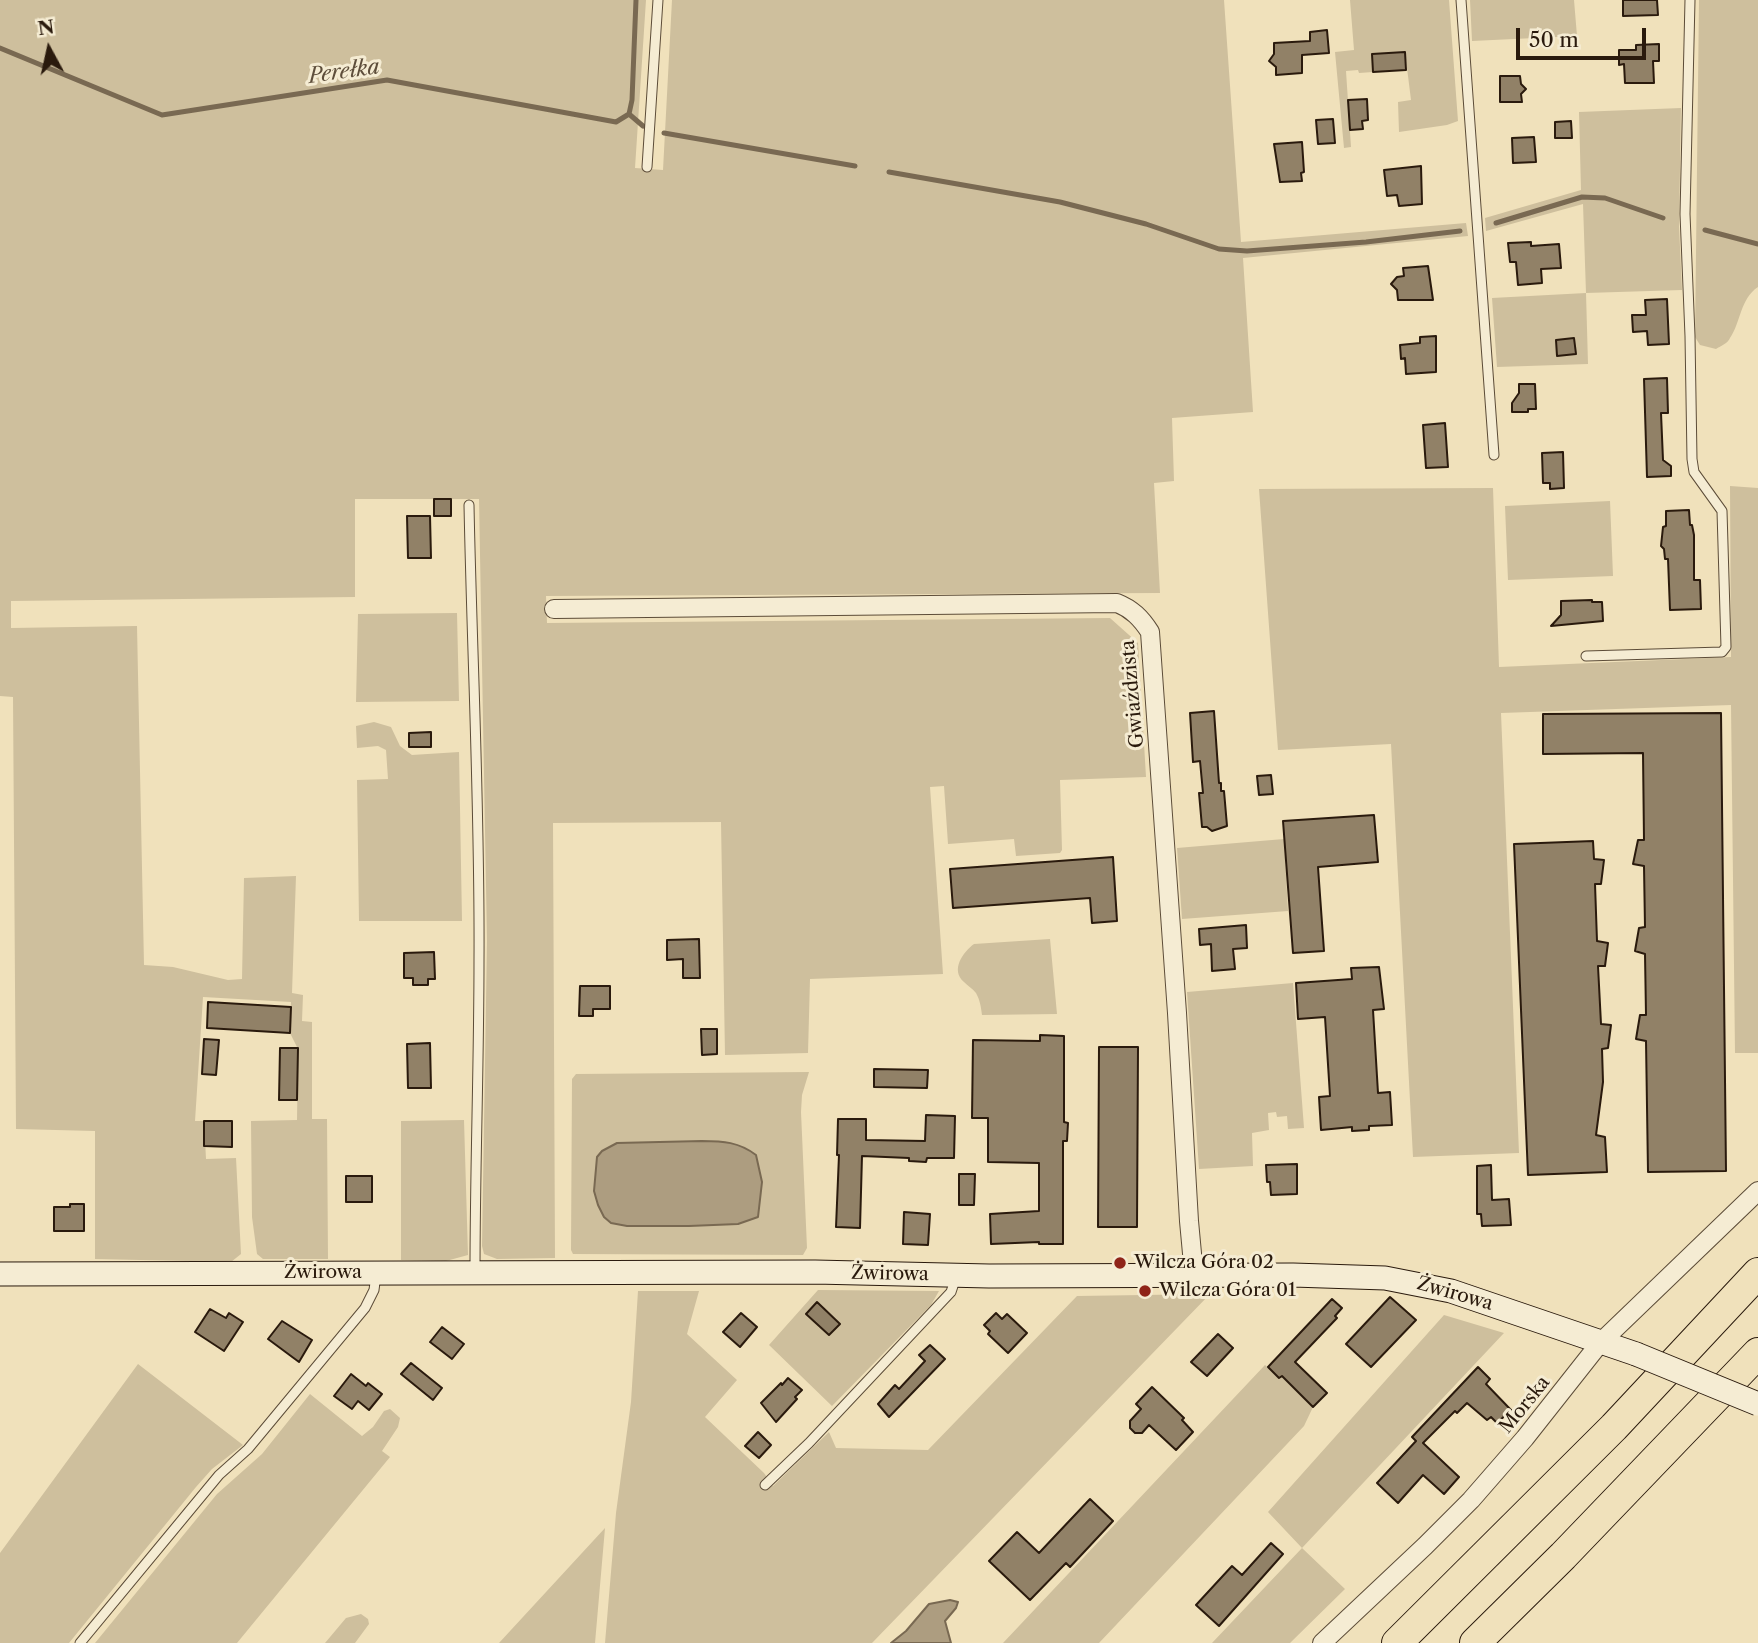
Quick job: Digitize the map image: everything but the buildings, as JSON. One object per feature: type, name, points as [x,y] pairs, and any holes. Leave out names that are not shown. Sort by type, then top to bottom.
[{"type":"highway","points":[[1397,1643],[1614,1427],[1758,1273]]},
{"type":"highway","points":[[1475,1643],[1563,1556],[1758,1353]]},
{"type":"street","name":"Gwiaździsta","points":[[554,609],[1117,603],[1141,618],[1150,632],[1151,644],[1194,1275]]},
{"type":"street","name":"Morska","points":[[1322,1643],[1471,1500],[1525,1438],[1600,1343],[1758,1191]]},
{"type":"street","name":"Żwirowa","points":[[0,1273],[815,1272],[1385,1278],[1482,1300],[1636,1354],[1758,1404]]},
{"type":"lane","points":[[647,167],[658,0]]},
{"type":"lane","points":[[1461,0],[1494,455]]},
{"type":"lane","points":[[1586,656],[1722,652],[1726,647],[1722,511],[1693,472],[1692,459],[1685,214],[1690,0]]},
{"type":"lane","points":[[469,505],[479,957],[475,1274]]},
{"type":"lane","points":[[80,1643],[219,1475],[248,1449],[365,1308],[374,1290],[377,1273]]},
{"type":"lane","points":[[765,1485],[951,1292],[956,1275]]},
{"type":"shaded area","points":[[0,0],[646,0],[635,168],[663,170],[672,0],[1224,0],[1241,242],[1466,223],[1468,236],[1243,258],[1253,412],[1172,418],[1174,481],[1154,483],[1160,593],[546,596],[547,623],[1110,618],[1138,643],[1146,777],[1060,780],[1062,850],[1060,853],[1016,856],[1014,839],[948,844],[944,786],[930,787],[943,974],[810,979],[808,1053],[725,1055],[721,822],[553,823],[555,1258],[497,1259],[484,1254],[482,1246],[487,941],[479,499],[355,499],[355,597],[11,601],[11,628],[137,626],[144,965],[173,967],[228,980],[242,979],[244,878],[296,876],[292,993],[303,995],[302,1021],[312,1022],[312,1119],[327,1119],[328,1259],[263,1259],[257,1254],[252,1217],[251,1121],[297,1120],[298,1049],[290,1033],[291,1002],[203,997],[195,1121],[204,1121],[206,1159],[236,1158],[241,1254],[231,1262],[95,1259],[95,1131],[16,1129],[13,697],[0,696]]},
{"type":"shaded area","points":[[1350,0],[1449,0],[1458,121],[1399,132],[1398,102],[1411,100],[1405,52],[1372,54],[1373,72],[1346,71],[1351,147],[1344,148],[1335,52],[1354,50]]},
{"type":"shaded area","points":[[1470,0],[1574,0],[1577,36],[1472,41]]},
{"type":"shaded area","points":[[1699,0],[1758,0],[1758,287],[1744,304],[1729,340],[1716,349],[1700,345],[1695,337]]},
{"type":"shaded area","points":[[1681,108],[1679,226],[1682,290],[1586,293],[1583,204],[1486,231],[1485,218],[1581,190],[1579,112]]},
{"type":"shaded area","points":[[1586,293],[1588,364],[1497,367],[1492,298]]},
{"type":"shaded area","points":[[1730,486],[1758,488],[1758,1053],[1735,1053],[1731,705],[1501,713],[1519,1153],[1413,1157],[1391,744],[1278,750],[1259,489],[1493,488],[1499,667],[1731,657]]},
{"type":"shaded area","points":[[1610,501],[1613,576],[1508,580],[1505,506]]},
{"type":"shaded area","points":[[457,613],[459,701],[356,702],[358,614]]},
{"type":"shaded area","points":[[374,722],[391,727],[400,746],[412,755],[459,752],[462,921],[359,921],[357,780],[388,779],[386,750],[378,746],[357,748],[356,726]]},
{"type":"shaded area","points":[[1284,839],[1288,911],[1182,919],[1177,848]]},
{"type":"shaded area","points":[[1050,939],[1057,1014],[982,1015],[976,993],[958,972],[966,952],[974,944]]},
{"type":"shaded area","points":[[1293,983],[1304,1128],[1288,1129],[1287,1116],[1277,1117],[1276,1112],[1268,1113],[1269,1130],[1252,1133],[1253,1166],[1199,1169],[1187,992]]},
{"type":"shaded area","points":[[809,1072],[802,1095],[801,1112],[807,1248],[803,1255],[573,1254],[572,1079],[576,1074]]},
{"type":"shaded area","points":[[464,1120],[468,1255],[446,1261],[401,1260],[401,1121]]},
{"type":"shaded area","points":[[617,1143],[730,1143],[756,1155],[762,1182],[758,1217],[738,1224],[627,1226],[611,1223],[604,1217],[594,1191],[597,1157],[602,1151]]},
{"type":"shaded area","points":[[818,1290],[939,1291],[931,1305],[832,1406],[769,1345]]},
{"type":"shaded area","points":[[638,1291],[699,1291],[687,1334],[737,1380],[705,1417],[764,1473],[773,1486],[829,1432],[836,1448],[928,1450],[1077,1296],[1210,1294],[872,1643],[605,1643],[616,1513],[631,1402]]},
{"type":"shaded area","points":[[1444,1315],[1504,1333],[1302,1548],[1268,1512]]},
{"type":"shaded area","points":[[138,1364],[243,1445],[212,1469],[196,1487],[69,1643],[0,1643],[0,1553]]},
{"type":"shaded area","points":[[1265,1365],[1279,1378],[1282,1376],[1313,1407],[1304,1426],[1099,1643],[1003,1643]]},
{"type":"shaded area","points":[[310,1394],[362,1436],[373,1427],[384,1411],[390,1409],[400,1418],[398,1427],[382,1451],[390,1457],[237,1643],[95,1643],[217,1494],[262,1454]]},
{"type":"shaded area","points":[[605,1528],[595,1643],[499,1643]]},
{"type":"shaded area","points":[[1302,1548],[1345,1589],[1290,1643],[1212,1643]]},
{"type":"shaded area","points":[[950,1600],[958,1602],[945,1621],[951,1643],[891,1643],[906,1631],[929,1604]]},
{"type":"shaded area","points":[[361,1614],[368,1619],[369,1624],[355,1643],[325,1643],[346,1618]]},
{"type":"waterway","name":"Perełka","points":[[0,48],[162,115],[387,80],[616,122],[629,114],[632,100],[636,0]]},
{"type":"waterway","points":[[629,114],[643,126]]},
{"type":"waterway","points":[[664,133],[855,166]]},
{"type":"waterway","points":[[889,172],[1060,202],[1146,224],[1219,249],[1247,251],[1366,242],[1460,231]]},
{"type":"waterway","points":[[1496,223],[1582,197],[1605,198],[1663,218]]},
{"type":"waterway","points":[[1705,230],[1758,244]]},
{"type":"place","name":"Wilcza Góra 02","points":[[1120,1263]]},
{"type":"place","name":"Wilcza Góra 01","points":[[1145,1291]]}]
